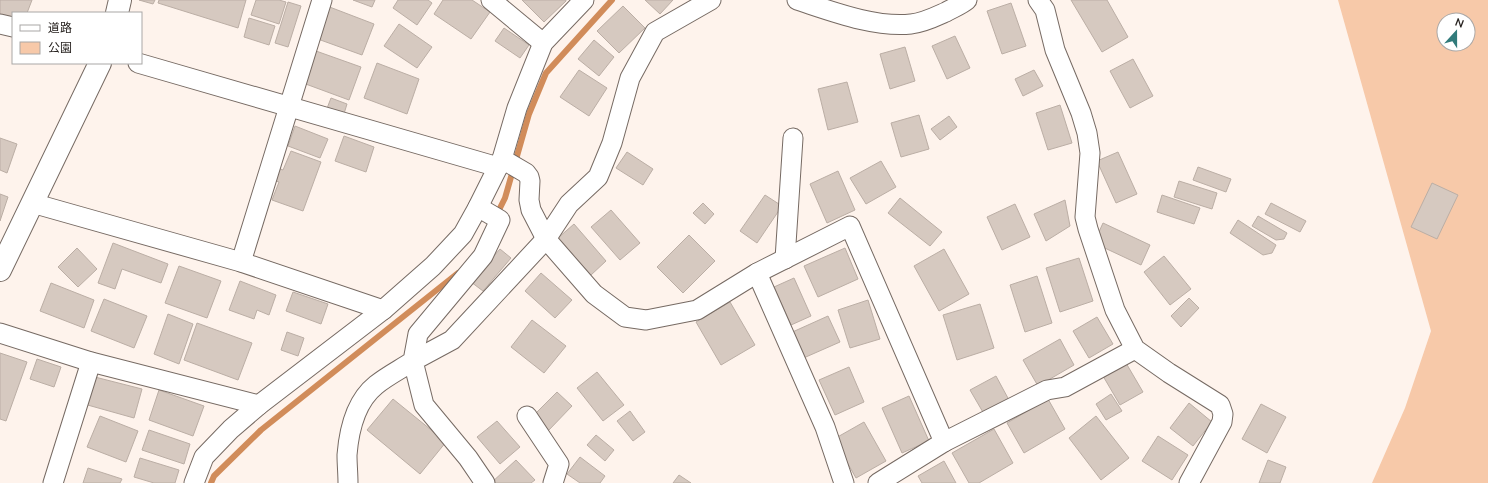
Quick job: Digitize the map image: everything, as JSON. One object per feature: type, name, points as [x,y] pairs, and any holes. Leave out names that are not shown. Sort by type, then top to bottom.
[{"type":"street","points":[[117,12],[120,0]]},
{"type":"street","points":[[241,262],[322,0]]},
{"type":"street","points":[[492,0],[543,43]]},
{"type":"street","points":[[484,483],[468,458],[424,405],[413,361],[418,334],[483,256],[488,213],[517,108],[543,43],[584,0]]},
{"type":"street","points":[[348,483],[347,456],[354,418],[358,407],[366,394],[376,384],[413,361],[452,340],[546,239],[569,204],[598,177],[612,143],[630,78],[655,32],[711,0]]},
{"type":"street","points":[[797,0],[843,14],[888,24],[912,24],[931,19],[962,4],[967,0]]},
{"type":"street","points":[[1038,0],[1045,10],[1055,50],[1081,113],[1087,133],[1090,153],[1085,217],[1115,310],[1135,349],[1169,373],[1220,405],[1222,410],[1222,422],[1189,483]]},
{"type":"street","points":[[0,24],[12,27]]},
{"type":"street","points":[[0,270],[100,64]]},
{"type":"street","points":[[141,64],[290,107],[502,163],[526,173],[530,181],[529,200],[531,210],[546,239],[594,294],[625,316],[646,320],[697,310],[757,273],[850,226],[944,442]]},
{"type":"street","points":[[785,259],[793,138]]},
{"type":"street","points":[[32,204],[241,262],[383,310]]},
{"type":"street","points":[[194,483],[204,458],[217,442],[258,405],[383,310],[415,282],[463,234],[488,213]]},
{"type":"street","points":[[757,273],[825,427],[844,483]]},
{"type":"street","points":[[0,332],[91,362],[258,405]]},
{"type":"street","points":[[878,483],[944,442],[1048,390],[1065,387],[1135,349]]},
{"type":"street","points":[[53,483],[91,362]]},
{"type":"street","points":[[527,416],[559,464],[553,483]]},
{"type":"green space","points":[[1338,0],[1488,0],[1488,483],[1372,483],[1405,408],[1431,331]]},
{"type":"building","points":[[0,0],[32,0],[27,12],[12,12],[12,22],[0,17]]},
{"type":"building","points":[[139,0],[155,0],[153,4]]},
{"type":"building","points":[[159,0],[246,0],[238,28],[158,3]]},
{"type":"building","points":[[256,0],[279,0],[286,2],[279,24],[251,15]]},
{"type":"building","points":[[353,0],[375,0],[372,7]]},
{"type":"building","points":[[398,0],[428,0],[432,3],[417,25],[393,8]]},
{"type":"building","points":[[443,0],[472,0],[490,12],[471,39],[434,14]]},
{"type":"building","points":[[522,0],[566,0],[566,1],[544,22]]},
{"type":"building","points":[[645,0],[673,0],[660,14]]},
{"type":"building","points":[[1071,0],[1107,0],[1128,37],[1102,52]]},
{"type":"building","points":[[288,2],[301,6],[288,47],[275,43]]},
{"type":"building","points":[[1011,3],[1026,46],[1002,54],[987,11]]},
{"type":"building","points":[[327,6],[374,24],[362,55],[315,38]]},
{"type":"building","points":[[623,6],[645,28],[619,53],[597,31]]},
{"type":"building","points":[[249,18],[275,26],[269,45],[244,37]]},
{"type":"building","points":[[399,24],[432,47],[417,68],[384,46]]},
{"type":"building","points":[[504,28],[529,45],[520,58],[495,41]]},
{"type":"building","points":[[955,36],[970,68],[947,79],[932,46]]},
{"type":"building","points":[[594,40],[614,57],[599,76],[578,59]]},
{"type":"building","points":[[905,47],[915,81],[890,89],[880,54]]},
{"type":"building","points":[[316,51],[361,67],[349,100],[303,83]]},
{"type":"building","points":[[1133,59],[1153,96],[1130,108],[1110,71]]},
{"type":"building","points":[[377,63],[419,79],[407,114],[364,98]]},
{"type":"building","points":[[579,70],[607,88],[589,116],[560,97]]},
{"type":"building","points":[[1034,70],[1043,86],[1023,96],[1015,79]]},
{"type":"building","points":[[847,82],[858,122],[828,130],[818,89]]},
{"type":"building","points":[[331,98],[347,104],[343,117],[326,111]]},
{"type":"building","points":[[1060,105],[1072,143],[1048,150],[1036,113]]},
{"type":"building","points":[[919,115],[929,149],[901,157],[891,123]]},
{"type":"building","points":[[949,116],[957,127],[940,140],[931,129]]},
{"type":"building","points":[[295,126],[328,139],[320,158],[288,146]]},
{"type":"building","points":[[344,136],[374,147],[366,172],[335,161]]},
{"type":"building","points":[[0,138],[17,144],[7,173],[0,170]]},
{"type":"building","points":[[291,151],[321,162],[303,211],[272,200],[279,182],[273,180],[278,168],[283,170]]},
{"type":"building","points":[[627,152],[653,169],[643,185],[616,168]]},
{"type":"building","points":[[1118,152],[1137,194],[1116,203],[1097,161]]},
{"type":"building","points":[[881,161],[896,187],[866,204],[850,178]]},
{"type":"building","points":[[1198,167],[1231,179],[1226,192],[1193,180]]},
{"type":"building","points":[[838,171],[855,210],[827,223],[810,184]]},
{"type":"building","points":[[1179,181],[1217,193],[1212,209],[1174,197]]},
{"type":"building","points":[[1432,183],[1458,195],[1437,239],[1411,227]]},
{"type":"building","points":[[0,194],[8,197],[0,221]]},
{"type":"building","points":[[765,195],[782,206],[757,243],[740,231]]},
{"type":"building","points":[[1162,195],[1200,208],[1194,224],[1157,212]]},
{"type":"building","points":[[900,198],[942,232],[930,246],[888,213]]},
{"type":"building","points":[[1065,200],[1070,226],[1046,241],[1034,214]]},
{"type":"building","points":[[703,203],[714,214],[705,224],[693,213]]},
{"type":"building","points":[[1271,203],[1306,221],[1300,232],[1265,214]]},
{"type":"building","points":[[1015,204],[1030,237],[1002,250],[987,217]]},
{"type":"building","points":[[611,210],[640,243],[620,260],[591,227]]},
{"type":"building","points":[[1258,216],[1287,233],[1284,239],[1276,240],[1252,226]]},
{"type":"building","points":[[1238,220],[1276,245],[1272,253],[1263,255],[1230,233]]},
{"type":"building","points":[[1103,223],[1150,245],[1141,265],[1094,243]]},
{"type":"building","points":[[574,224],[606,261],[591,275],[558,238]]},
{"type":"building","points":[[689,235],[715,261],[683,293],[657,267]]},
{"type":"building","points":[[113,243],[168,264],[161,283],[122,269],[115,289],[98,283]]},
{"type":"building","points":[[77,248],[97,269],[78,287],[58,267]]},
{"type":"building","points":[[845,248],[858,279],[818,297],[804,266]]},
{"type":"building","points":[[500,249],[511,258],[483,291],[471,282]]},
{"type":"building","points":[[944,249],[969,294],[939,311],[914,266]]},
{"type":"building","points":[[1164,256],[1191,289],[1170,305],[1144,272]]},
{"type":"building","points":[[1079,258],[1093,301],[1060,312],[1046,268]]},
{"type":"building","points":[[179,266],[221,281],[207,318],[165,303]]},
{"type":"building","points":[[541,273],[572,300],[555,318],[525,291]]},
{"type":"building","points":[[1037,276],[1052,323],[1025,332],[1010,285]]},
{"type":"building","points":[[794,278],[811,316],[791,325],[774,287]]},
{"type":"building","points":[[240,281],[276,295],[269,315],[257,310],[254,319],[229,310]]},
{"type":"building","points":[[51,283],[94,300],[84,328],[40,311]]},
{"type":"building","points":[[293,292],[328,304],[321,324],[286,311]]},
{"type":"building","points":[[1189,298],[1199,308],[1181,327],[1171,316]]},
{"type":"building","points":[[104,299],[147,316],[134,348],[91,331]]},
{"type":"building","points":[[868,300],[880,339],[850,348],[838,310]]},
{"type":"building","points":[[730,302],[755,345],[721,365],[696,322]]},
{"type":"building","points":[[980,304],[994,348],[957,360],[943,315]]},
{"type":"building","points":[[168,314],[193,324],[179,364],[154,354]]},
{"type":"building","points":[[828,316],[840,342],[799,360],[788,334]]},
{"type":"building","points":[[1097,317],[1113,344],[1089,358],[1073,331]]},
{"type":"building","points":[[532,320],[566,346],[544,373],[511,347]]},
{"type":"building","points":[[197,323],[252,343],[238,380],[184,360]]},
{"type":"building","points":[[287,332],[304,338],[298,356],[281,350]]},
{"type":"building","points":[[1060,339],[1074,365],[1038,386],[1023,360]]},
{"type":"building","points":[[0,353],[27,362],[6,421],[0,419]]},
{"type":"building","points":[[37,359],[61,367],[54,387],[30,379]]},
{"type":"building","points":[[1126,363],[1143,392],[1120,405],[1103,376]]},
{"type":"building","points":[[849,367],[864,402],[835,415],[819,380]]},
{"type":"building","points":[[597,372],[624,405],[603,421],[577,388]]},
{"type":"building","points":[[91,376],[142,389],[134,418],[84,404]]},
{"type":"building","points":[[996,376],[1009,400],[984,414],[970,390]]},
{"type":"building","points":[[159,390],[204,406],[193,436],[149,420]]},
{"type":"building","points":[[557,392],[572,406],[548,431],[533,416]]},
{"type":"building","points":[[1111,394],[1122,411],[1106,420],[1096,404]]},
{"type":"building","points":[[909,396],[929,441],[902,453],[882,408]]},
{"type":"building","points":[[393,399],[446,442],[420,474],[367,430]]},
{"type":"building","points":[[1048,399],[1065,429],[1024,453],[1007,423]]},
{"type":"building","points":[[1189,403],[1212,422],[1193,446],[1170,428]]},
{"type":"building","points":[[1261,404],[1286,417],[1267,453],[1242,439]]},
{"type":"building","points":[[630,411],[645,432],[633,441],[617,421]]},
{"type":"building","points":[[100,416],[138,431],[126,462],[87,447]]},
{"type":"building","points":[[1096,416],[1129,458],[1101,480],[1069,438]]},
{"type":"building","points":[[497,421],[520,447],[500,464],[477,437]]},
{"type":"building","points":[[864,422],[886,461],[856,478],[834,439]]},
{"type":"building","points":[[994,429],[1013,463],[979,483],[969,483],[952,453]]},
{"type":"building","points":[[149,430],[190,444],[184,464],[142,450]]},
{"type":"building","points":[[596,435],[614,450],[605,461],[587,445]]},
{"type":"building","points":[[1158,436],[1188,455],[1172,480],[1142,461]]},
{"type":"building","points":[[580,457],[605,476],[600,483],[580,483],[567,474]]},
{"type":"building","points":[[140,458],[179,470],[175,483],[154,483],[134,477]]},
{"type":"building","points":[[516,460],[535,480],[531,483],[491,483]]},
{"type":"building","points":[[1268,460],[1286,467],[1280,483],[1259,483]]},
{"type":"building","points":[[944,461],[956,483],[922,483],[918,476]]},
{"type":"building","points":[[88,468],[122,479],[120,483],[83,483]]},
{"type":"building","points":[[679,475],[691,483],[673,483]]},
{"type":"waterway","points":[[496,216],[505,198],[529,114],[546,73],[612,0]]},
{"type":"waterway","points":[[211,483],[214,476],[261,430],[458,273]]}]
